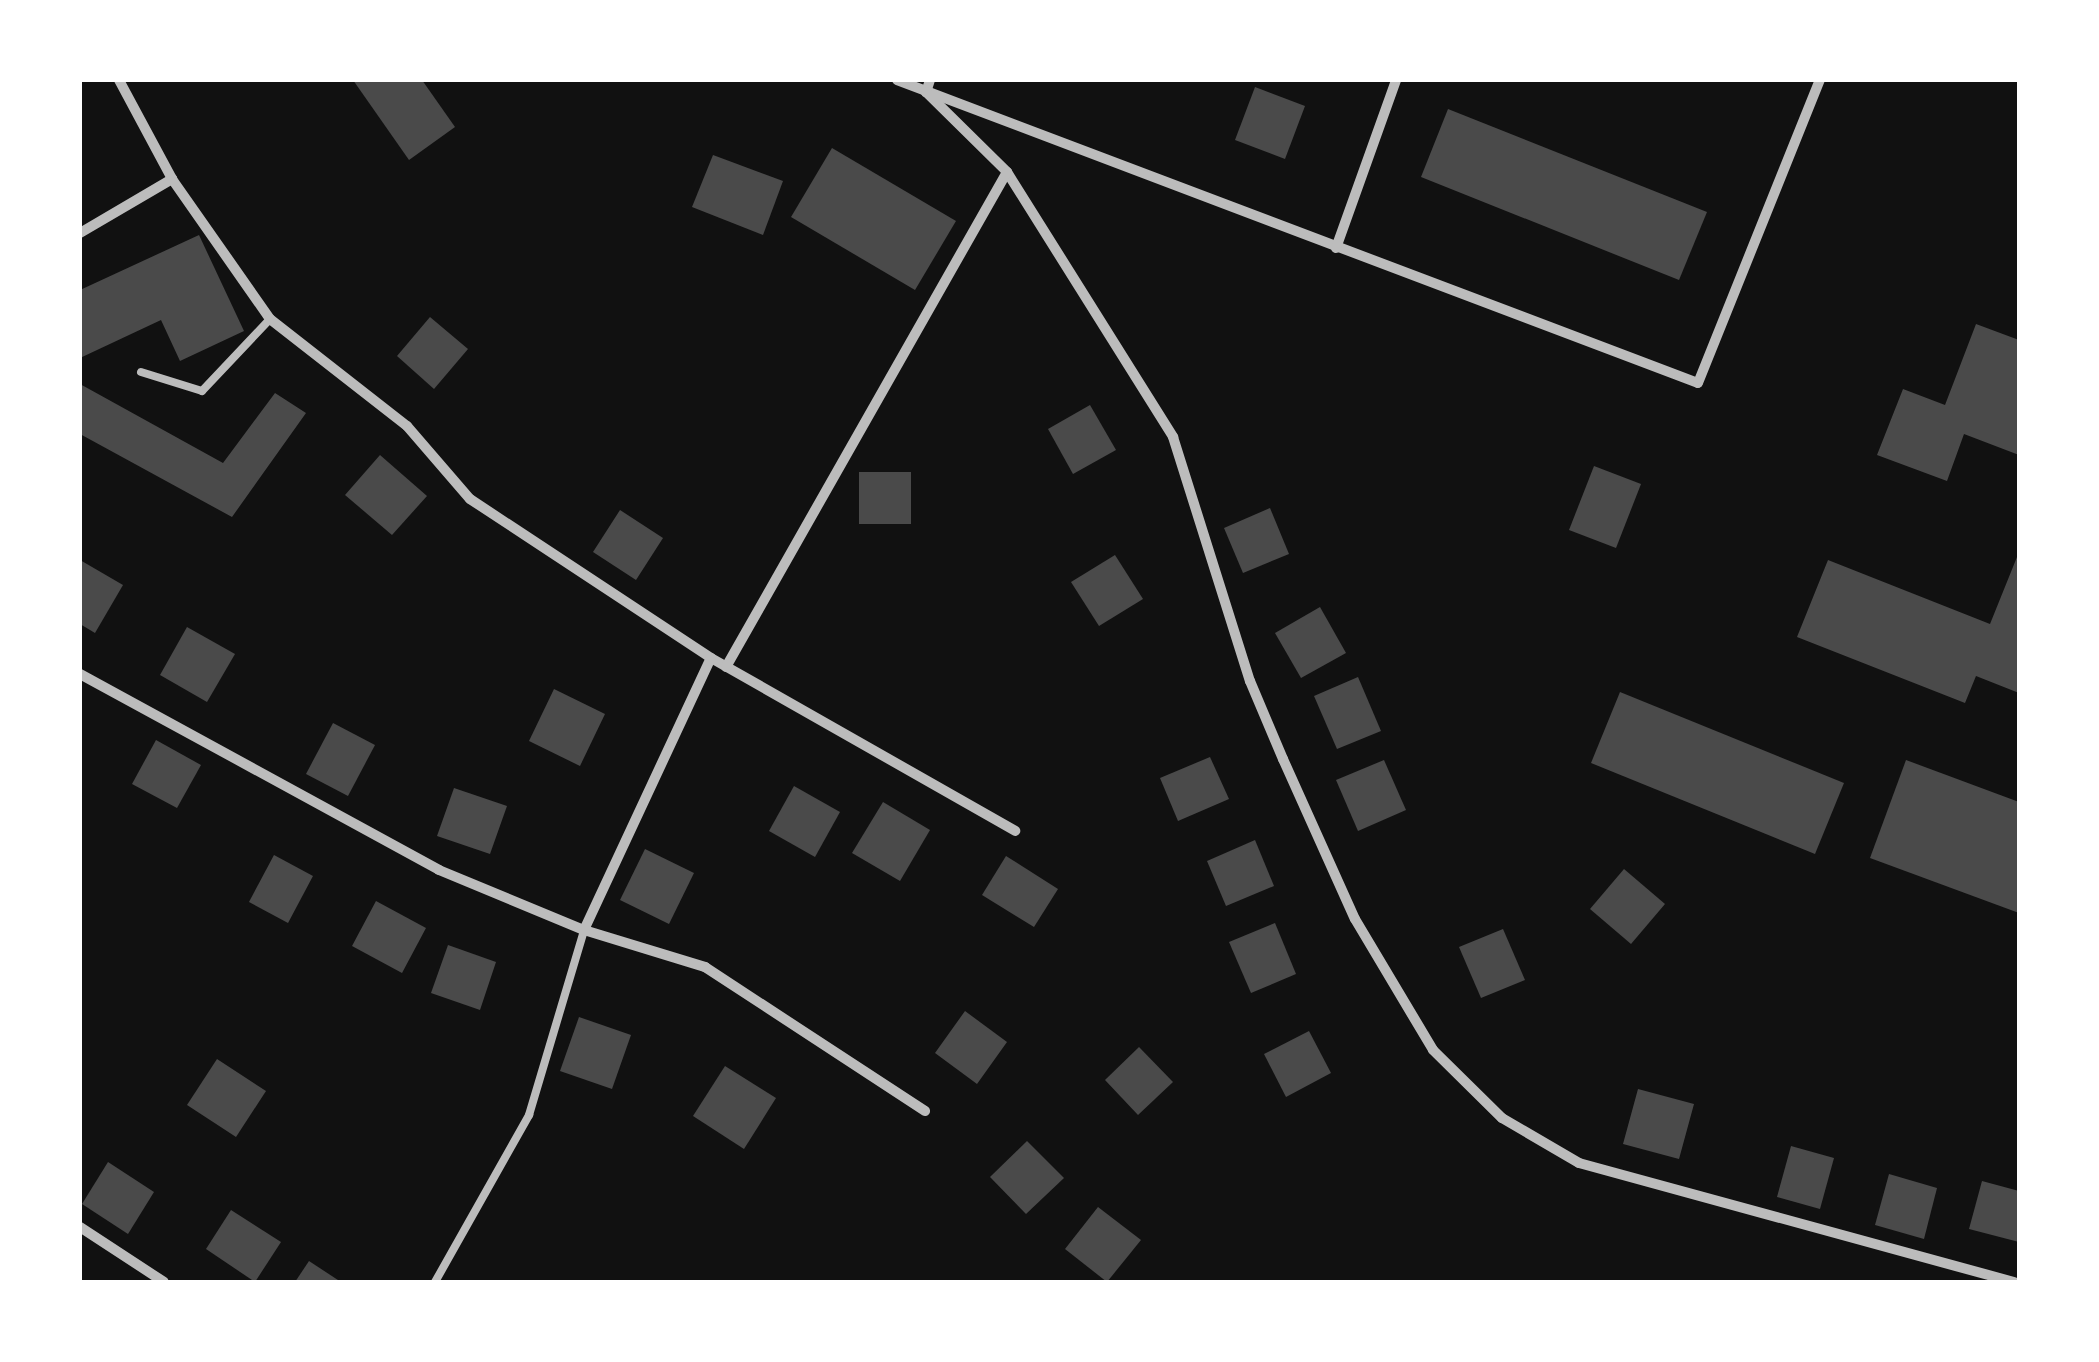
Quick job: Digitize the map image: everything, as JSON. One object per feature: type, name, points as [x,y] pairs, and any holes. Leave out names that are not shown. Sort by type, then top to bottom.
[{"type":"street","points":[[119,80],[172,180],[270,318],[407,426],[470,499],[711,658],[1016,831]]},
{"type":"street","points":[[897,80],[928,86],[1336,248],[1698,383],[1820,80]]},
{"type":"street","points":[[1336,248],[1396,80]]},
{"type":"street","points":[[928,86],[1007,172],[1173,437],[1270,728],[1355,919],[1433,1050],[1502,1118],[1579,1163],[2014,1282]]},
{"type":"street","points":[[726,667],[1007,172]]},
{"type":"street","points":[[80,233],[172,180]]},
{"type":"street","points":[[584,930],[711,658]]},
{"type":"street","points":[[80,674],[439,870],[584,930],[705,967],[925,1110]]},
{"type":"street","points":[[80,1227],[164,1282]]},
{"type":"lane","points":[[141,372],[202,391],[270,318]]},
{"type":"lane","points":[[434,1282],[529,1114],[584,930]]},
{"type":"building","points":[[353,80],[422,80],[455,127],[409,160]]},
{"type":"building","points":[[1255,87],[1305,106],[1285,159],[1235,140]]},
{"type":"building","points":[[1448,109],[1707,212],[1679,280],[1421,177]]},
{"type":"building","points":[[832,148],[956,221],[915,290],[791,217]]},
{"type":"building","points":[[713,155],[783,181],[763,235],[692,207]]},
{"type":"building","points":[[199,235],[244,331],[180,361],[161,320],[80,358],[80,290]]},
{"type":"building","points":[[430,317],[468,349],[434,389],[397,356]]},
{"type":"building","points":[[1976,324],[2019,340],[2019,455],[1964,434],[1947,481],[1877,455],[1903,389],[1945,405]]},
{"type":"building","points":[[80,384],[223,463],[275,393],[306,413],[232,517],[80,434]]},
{"type":"building","points":[[1090,405],[1116,450],[1073,474],[1048,429]]},
{"type":"building","points":[[380,455],[427,496],[392,535],[345,495]]},
{"type":"building","points":[[1594,466],[1641,484],[1616,548],[1569,530]]},
{"type":"building","points":[[859,472],[911,472],[911,524],[859,524]]},
{"type":"building","points":[[1270,508],[1289,554],[1243,573],[1224,528]]},
{"type":"building","points":[[620,510],[663,538],[636,580],[593,552]]},
{"type":"building","points":[[2019,552],[2019,693],[1976,676],[1965,703],[1797,637],[1828,560],[1990,624]]},
{"type":"building","points":[[1115,555],[1143,599],[1099,626],[1071,582]]},
{"type":"building","points":[[80,560],[123,585],[95,633],[80,624]]},
{"type":"building","points":[[1320,607],[1346,653],[1301,678],[1275,633]]},
{"type":"building","points":[[187,627],[235,654],[207,702],[160,675]]},
{"type":"building","points":[[1358,677],[1381,731],[1337,749],[1314,696]]},
{"type":"building","points":[[554,689],[605,714],[580,766],[529,741]]},
{"type":"building","points":[[1620,692],[1844,783],[1815,854],[1591,763]]},
{"type":"building","points":[[333,723],[375,745],[348,796],[306,774]]},
{"type":"building","points":[[156,740],[201,765],[177,808],[132,784]]},
{"type":"building","points":[[1210,757],[1229,799],[1178,821],[1160,778]]},
{"type":"building","points":[[1384,760],[1406,810],[1358,831],[1336,780]]},
{"type":"building","points":[[1906,760],[2019,802],[2019,913],[1870,858]]},
{"type":"building","points":[[794,786],[840,812],[815,857],[769,831]]},
{"type":"building","points":[[454,788],[507,806],[490,854],[437,836]]},
{"type":"building","points":[[883,802],[930,830],[900,881],[852,853]]},
{"type":"building","points":[[1255,840],[1274,886],[1226,906],[1207,861]]},
{"type":"building","points":[[645,849],[694,873],[669,924],[620,900]]},
{"type":"building","points":[[274,855],[313,876],[288,923],[249,902]]},
{"type":"building","points":[[1006,856],[1058,889],[1034,927],[982,895]]},
{"type":"building","points":[[1624,869],[1665,904],[1631,944],[1590,909]]},
{"type":"building","points":[[376,901],[426,928],[402,973],[352,946]]},
{"type":"building","points":[[1275,923],[1296,974],[1251,993],[1229,942]]},
{"type":"building","points":[[1503,929],[1525,980],[1481,998],[1459,947]]},
{"type":"building","points":[[448,945],[496,962],[480,1010],[431,993]]},
{"type":"building","points":[[965,1011],[1007,1042],[977,1084],[935,1053]]},
{"type":"building","points":[[579,1017],[631,1035],[612,1089],[560,1071]]},
{"type":"building","points":[[1309,1031],[1331,1073],[1286,1097],[1264,1054]]},
{"type":"building","points":[[1139,1047],[1173,1082],[1138,1115],[1105,1080]]},
{"type":"building","points":[[217,1059],[266,1091],[236,1137],[187,1105]]},
{"type":"building","points":[[725,1066],[776,1098],[744,1149],[693,1116]]},
{"type":"building","points":[[1638,1089],[1694,1104],[1679,1159],[1623,1144]]},
{"type":"building","points":[[1027,1141],[1064,1178],[1026,1214],[990,1177]]},
{"type":"building","points":[[1791,1146],[1834,1158],[1820,1209],[1777,1197]]},
{"type":"building","points":[[108,1162],[154,1192],[128,1234],[82,1204]]},
{"type":"building","points":[[1889,1174],[1937,1188],[1924,1239],[1875,1225]]},
{"type":"building","points":[[1982,1181],[2019,1191],[2019,1242],[1969,1229]]},
{"type":"building","points":[[1098,1207],[1141,1240],[1107,1282],[1065,1249]]},
{"type":"building","points":[[231,1210],[281,1242],[255,1282],[206,1249]]},
{"type":"building","points":[[309,1261],[341,1282],[295,1282]]}]
